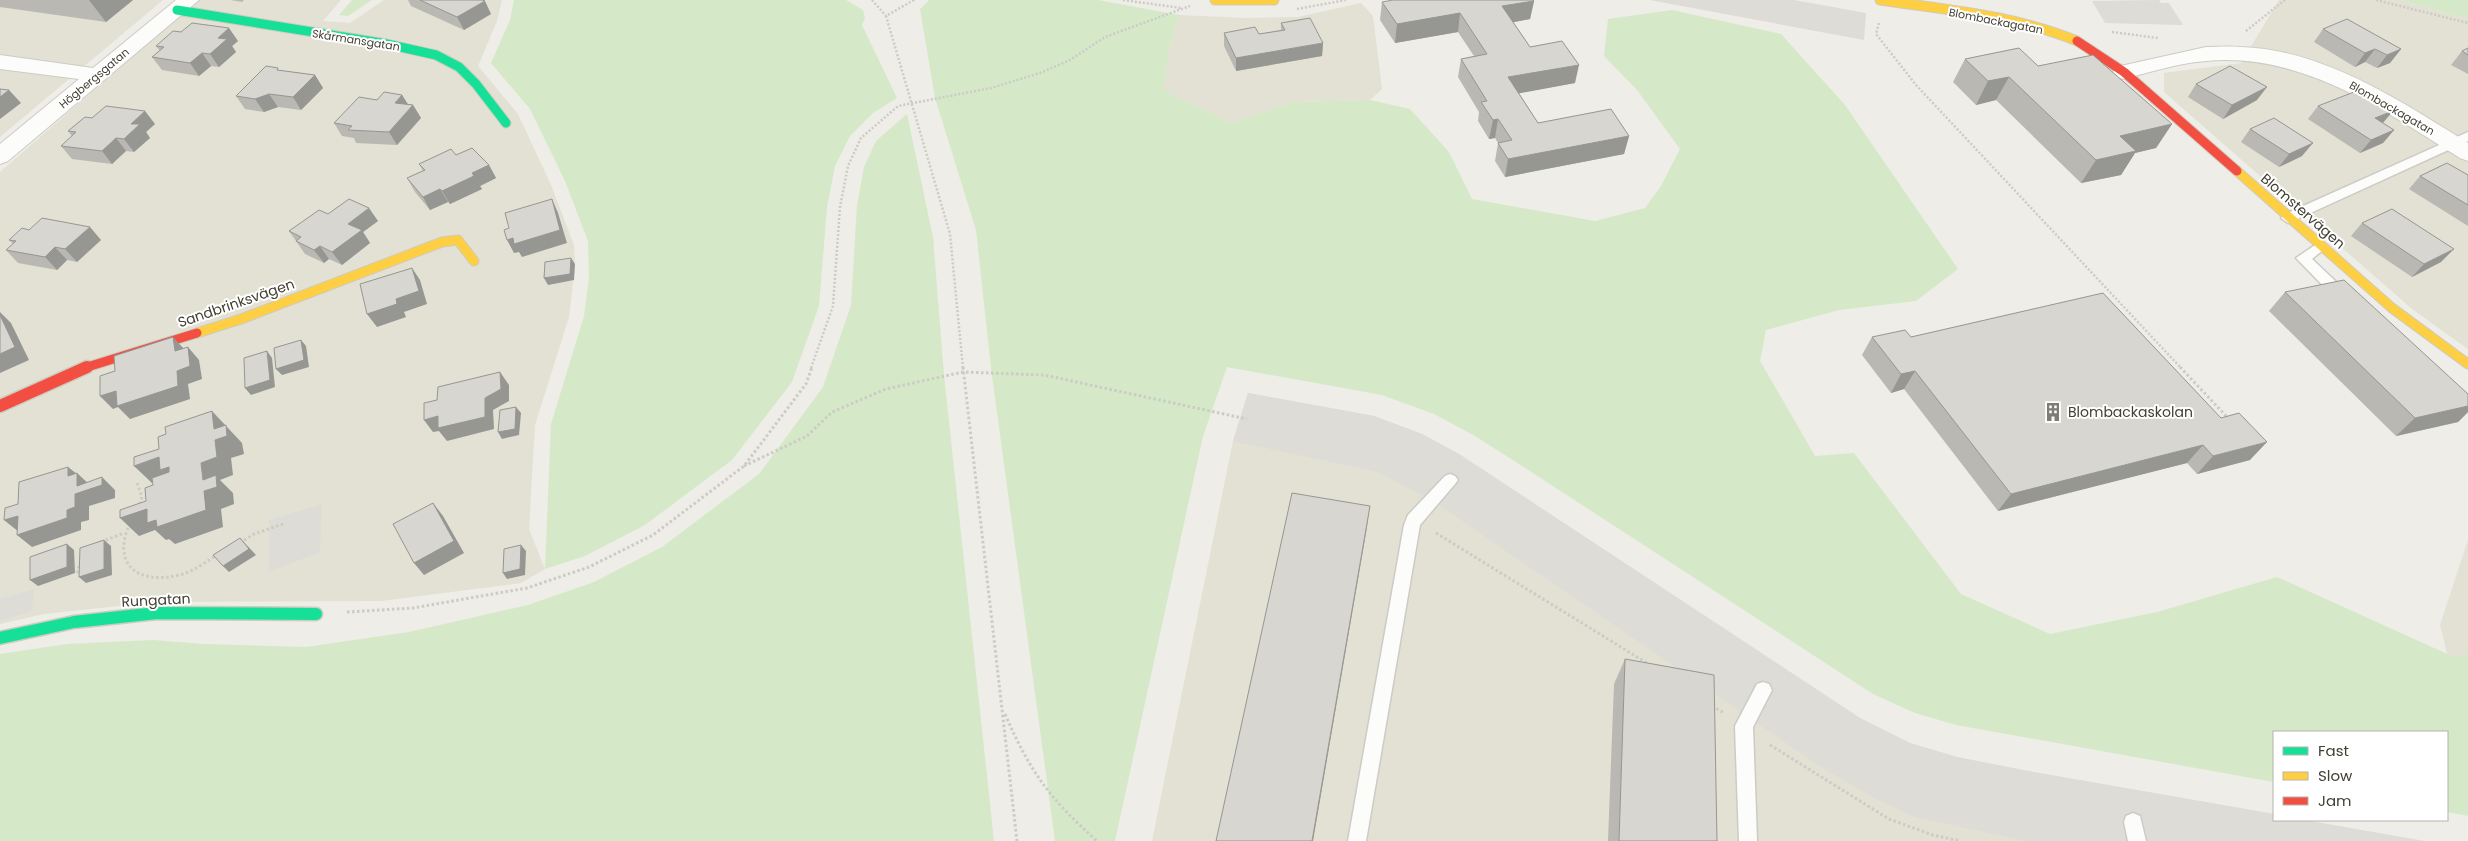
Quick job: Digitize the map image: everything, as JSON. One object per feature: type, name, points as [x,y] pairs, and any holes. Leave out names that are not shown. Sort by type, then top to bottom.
[{"type":"street","points":[[1215,0],[1274,0]]},
{"type":"street","name":"Blombackagatan","points":[[1880,0],[2037,28],[2072,40],[2124,72],[2206,54],[2234,53],[2283,60],[2343,81],[2462,144]]},
{"type":"street","name":"Högbergsgatan","points":[[0,156],[183,5]]},
{"type":"street","name":"Skårmansgatan","points":[[183,5],[436,55],[459,67],[506,123]]},
{"type":"street","points":[[0,62],[96,75]]},
{"type":"street","name":"Blomstervägen","points":[[2124,72],[2392,308],[2468,364]]},
{"type":"street","name":"Sandbrinksvägen","points":[[0,406],[87,367],[241,319],[442,242],[458,240],[474,261]]},
{"type":"street","name":"Rungatan","points":[[0,638],[74,622],[158,613],[316,614]]},
{"type":"lane","points":[[2288,218],[2462,144]]},
{"type":"lane","points":[[2320,246],[2303,258],[2351,304]]},
{"type":"lane","points":[[1357,841],[1414,520],[1450,480]]},
{"type":"lane","points":[[1748,841],[1744,726],[1763,690]]},
{"type":"lane","points":[[2133,822],[2137,841]]},
{"type":"path","points":[[872,0],[886,16],[950,234],[962,372],[1017,841]]},
{"type":"path","points":[[886,16],[914,0]]},
{"type":"path","points":[[2234,53],[2243,33],[2285,0]]},
{"type":"path","points":[[2376,0],[2468,23]]},
{"type":"path","points":[[744,466],[806,384],[833,306],[840,206],[848,166],[861,138],[898,106],[992,88],[1040,73],[1070,60],[1105,37],[1192,5]]},
{"type":"path","points":[[1880,17],[1876,34],[1916,85],[2227,417]]},
{"type":"path","points":[[316,614],[413,608],[527,588],[589,568],[653,535],[744,466],[807,436],[832,412],[886,389],[962,372],[1044,375],[1247,419]]},
{"type":"path","points":[[135,514],[142,500],[141,491],[137,483]]},
{"type":"path","points":[[131,520],[124,533],[122,548],[125,562],[134,572],[146,577],[160,578],[180,575],[224,551]]},
{"type":"path","points":[[1414,520],[1654,667]]},
{"type":"path","points":[[232,547],[254,534],[283,524]]},
{"type":"path","points":[[97,544],[124,533]]},
{"type":"path","points":[[77,573],[83,556]]},
{"type":"path","points":[[1711,705],[1780,752],[1889,819],[1933,835],[1960,841]]},
{"type":"path","points":[[1002,709],[1039,781],[1070,816],[1097,841]]},
{"type":"shaded area","points":[[0,0],[163,0],[0,137]]},
{"type":"shaded area","points":[[197,0],[341,0],[323,21],[350,23],[384,0],[502,0],[497,21],[478,66],[518,114],[551,185],[574,245],[575,265],[569,317],[535,425],[529,529],[545,569],[521,583],[381,601],[156,602],[44,614],[0,624],[0,172]]},
{"type":"shaded area","points":[[1650,0],[1794,0],[1866,13],[1864,40]]},
{"type":"shaded area","points":[[2159,0],[2161,3],[2169,3],[2183,25],[2105,23],[2092,1]]},
{"type":"shaded area","points":[[2279,0],[2401,0],[2468,19],[2468,349],[2412,309],[2164,92],[2164,73],[2241,63]]},
{"type":"shaded area","points":[[1361,3],[1373,16],[1382,89],[1370,100],[1292,102],[1232,123],[1162,90],[1169,49],[1179,15],[1244,18],[1298,17]]},
{"type":"shaded area","points":[[1248,393],[1374,416],[1422,434],[1459,454],[1860,718],[1910,743],[1957,757],[2028,771],[2273,814],[2273,821],[2310,821],[2424,841],[1152,841],[1233,441]]},
{"type":"shaded area","points":[[1248,393],[1374,416],[1422,434],[1459,454],[1860,718],[1910,743],[1957,757],[2028,771],[2273,814],[2273,821],[2310,821],[2424,841],[2026,841],[1915,817],[1874,798],[1824,769],[1433,501],[1378,472],[1233,441]]},
{"type":"shaded area","points":[[322,504],[320,552],[269,572],[269,520]]},
{"type":"shaded area","points":[[2468,540],[2468,737],[2440,625]]},
{"type":"shaded area","points":[[34,589],[32,611],[0,621],[0,599]]},
{"type":"green space","points":[[352,0],[372,0],[348,16],[339,15]]},
{"type":"green space","points":[[514,0],[846,0],[863,10],[865,18],[862,25],[897,98],[873,113],[850,136],[835,166],[827,207],[819,306],[792,382],[732,460],[645,525],[585,556],[545,569],[551,424],[584,316],[589,278],[588,241],[565,181],[530,109],[491,63],[510,20]]},
{"type":"green space","points":[[929,0],[1098,0],[1179,15],[1169,49],[1163,90],[1232,123],[1292,102],[1370,100],[1410,109],[1449,152],[1472,199],[1595,221],[1645,208],[1661,186],[1680,149],[1637,90],[1604,56],[1608,19],[1672,10],[1781,34],[1845,105],[1958,269],[1916,301],[1839,310],[1766,330],[1760,361],[1815,456],[1854,453],[1961,594],[2050,634],[2157,612],[2277,577],[2454,657],[2468,653],[2468,816],[2448,812],[2448,731],[2273,731],[2273,782],[1956,725],[1915,713],[1873,694],[1519,464],[1475,436],[1434,414],[1382,395],[1227,367],[1203,436],[1115,841],[1055,841],[991,368],[976,230],[935,98],[920,9]]},
{"type":"green space","points":[[2401,0],[2468,0],[2468,19]]},
{"type":"green space","points":[[907,114],[933,237],[944,375],[994,841],[0,841],[0,654],[67,644],[153,640],[203,644],[306,647],[409,632],[528,605],[594,582],[662,547],[759,474],[823,387],[851,305],[857,205],[864,167],[876,141]]},
{"type":"building","points":[[420,0],[482,0],[485,1],[457,17]]},
{"type":"building","points":[[1393,0],[1533,0],[1502,6],[1530,47],[1562,41],[1579,65],[1508,77],[1538,123],[1611,109],[1629,136],[1508,159],[1498,143],[1512,140],[1498,119],[1493,120],[1481,102],[1487,101],[1461,59],[1487,54],[1460,13],[1397,24],[1382,2]]},
{"type":"building","points":[[1310,18],[1323,43],[1236,58],[1224,33],[1255,27],[1259,34],[1285,30],[1281,23]]},
{"type":"building","points":[[2347,19],[2401,49],[2387,55],[2375,49],[2365,53],[2323,29]]},
{"type":"building","points":[[192,23],[229,28],[218,38],[227,39],[210,54],[202,53],[190,63],[152,57],[164,47],[156,46],[173,31],[181,32]]},
{"type":"building","points":[[2019,48],[2038,66],[2093,55],[2172,124],[2120,136],[2136,151],[2096,160],[2009,77],[1988,81],[1965,59]]},
{"type":"building","points":[[2468,48],[2468,55],[2462,51]]},
{"type":"building","points":[[266,66],[278,68],[277,70],[315,75],[293,97],[269,94],[255,99],[236,96]]},
{"type":"building","points":[[2230,66],[2267,87],[2232,105],[2196,84]]},
{"type":"building","points":[[0,89],[9,90],[0,97]]},
{"type":"building","points":[[2359,90],[2393,111],[2375,118],[2394,130],[2371,140],[2318,106]]},
{"type":"building","points":[[384,92],[402,95],[395,103],[413,105],[389,132],[348,130],[352,126],[334,123],[359,97],[377,100]]},
{"type":"building","points":[[106,106],[145,111],[131,124],[140,124],[124,139],[116,138],[102,151],[61,146],[76,132],[68,131],[85,117],[92,118]]},
{"type":"building","points":[[2274,118],[2313,143],[2289,154],[2250,129]]},
{"type":"building","points":[[472,148],[489,165],[472,173],[474,176],[442,191],[440,189],[423,197],[407,178],[425,170],[419,164],[451,149],[456,155]]},
{"type":"building","points":[[2447,163],[2468,175],[2468,205],[2420,176]]},
{"type":"building","points":[[349,199],[369,208],[348,224],[362,230],[332,252],[320,246],[314,250],[296,241],[301,237],[289,231],[319,210],[328,214]]},
{"type":"building","points":[[552,199],[560,230],[514,244],[513,238],[507,240],[504,230],[509,228],[505,213]]},
{"type":"building","points":[[2392,209],[2454,249],[2424,264],[2362,223]]},
{"type":"building","points":[[42,218],[90,227],[65,249],[55,247],[45,257],[6,250],[16,241],[9,240],[22,228],[29,230]]},
{"type":"building","points":[[571,258],[570,274],[544,278],[545,262]]},
{"type":"building","points":[[412,268],[419,291],[396,299],[397,304],[367,314],[360,284]]},
{"type":"building","points":[[2344,280],[2468,394],[2468,406],[2415,418],[2285,292]]},
{"type":"building","name":"Blombackaskolan","points":[[2103,293],[2221,418],[2239,413],[2267,442],[2213,456],[2203,445],[2011,494],[1915,371],[1901,374],[1872,337],[1905,330],[1911,337]]},
{"type":"building","points":[[0,315],[15,347],[0,354]]},
{"type":"building","points":[[173,337],[175,351],[188,347],[190,366],[177,371],[178,386],[117,406],[116,391],[100,396],[100,376],[115,371],[114,356]]},
{"type":"building","points":[[301,340],[304,360],[276,369],[274,348]]},
{"type":"building","points":[[267,351],[270,380],[245,388],[244,358]]},
{"type":"building","points":[[500,372],[501,389],[485,398],[485,417],[438,428],[438,416],[424,420],[424,403],[437,400],[438,387]]},
{"type":"building","points":[[516,407],[515,429],[498,432],[500,410]]},
{"type":"building","points":[[212,411],[214,429],[226,425],[227,436],[215,440],[217,457],[201,463],[203,480],[216,475],[217,487],[204,491],[206,510],[157,527],[156,520],[147,523],[147,509],[120,518],[120,510],[146,501],[145,488],[153,485],[152,478],[169,472],[169,467],[160,470],[159,457],[134,466],[134,457],[159,449],[158,437],[166,434],[165,427]]},
{"type":"building","points":[[68,467],[68,476],[77,473],[77,486],[102,477],[102,485],[75,494],[75,507],[67,510],[67,518],[17,535],[18,516],[4,520],[5,508],[18,504],[19,482]]},
{"type":"building","points":[[1292,493],[1370,506],[1312,841],[1216,841]]},
{"type":"building","points":[[433,503],[454,541],[414,563],[393,524]]},
{"type":"building","points":[[240,538],[249,549],[223,566],[213,555]]},
{"type":"building","points":[[104,540],[104,569],[79,577],[80,548]]},
{"type":"building","points":[[67,544],[67,567],[30,580],[30,557]]},
{"type":"building","points":[[521,545],[520,569],[503,573],[504,549]]},
{"type":"building","points":[[1625,659],[1714,675],[1717,841],[1619,841]]},
{"type":"traffic: fast","points":[[177,10],[387,44],[436,55],[459,67],[476,84],[506,123]]},
{"type":"traffic: fast","points":[[0,638],[74,622],[157,613],[316,614]]},
{"type":"traffic: slow","points":[[1215,0],[1274,0]]},
{"type":"traffic: slow","points":[[1880,0],[1980,14],[2031,24],[2077,41]]},
{"type":"traffic: slow","points":[[2237,171],[2392,308],[2468,364]]},
{"type":"traffic: slow","points":[[197,333],[241,319],[442,242],[458,240],[474,261]]},
{"type":"traffic: jam","points":[[2077,41],[2124,72],[2237,171]]},
{"type":"traffic: jam","points":[[0,406],[87,367],[197,333]]},
{"type":"place","name":"Blombackaskolan","points":[[2053,412]]}]
